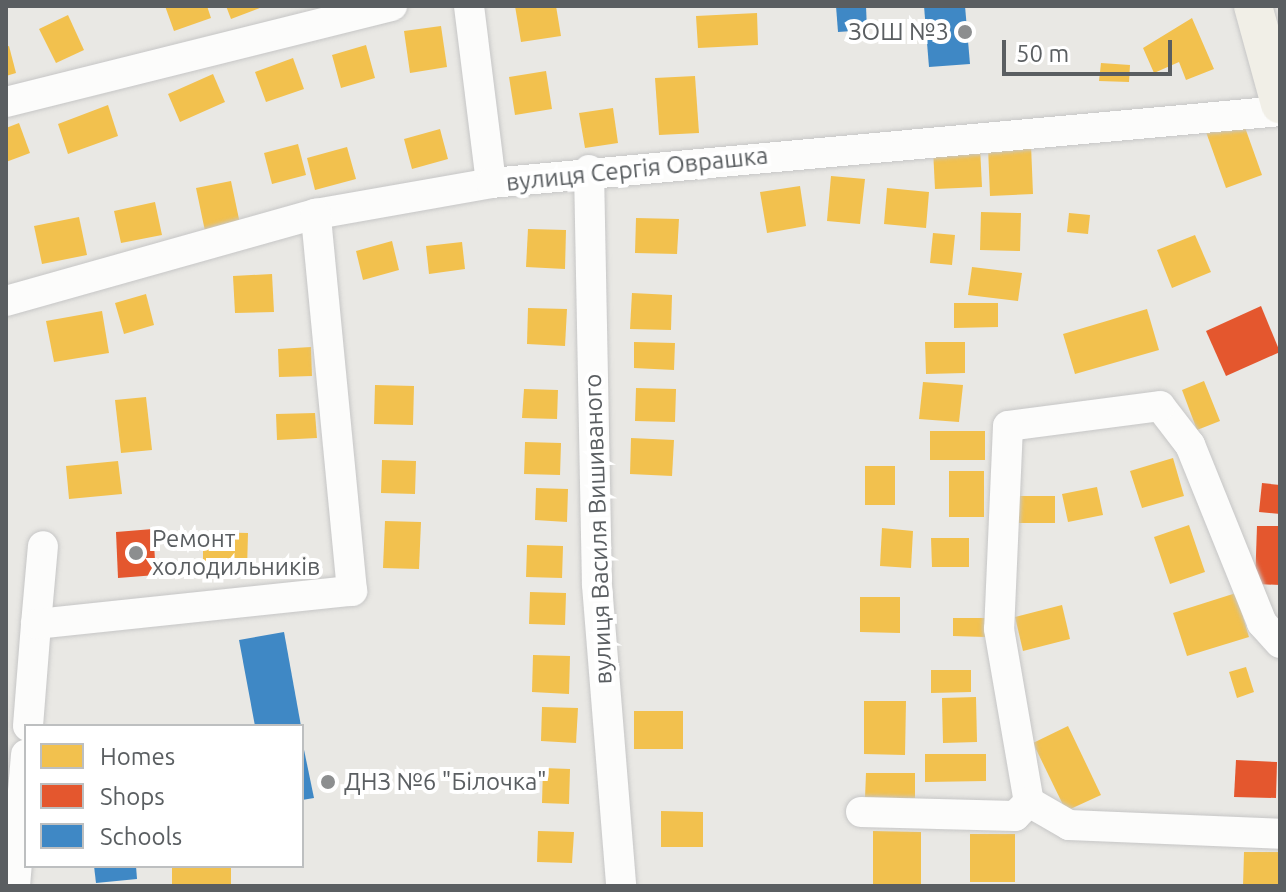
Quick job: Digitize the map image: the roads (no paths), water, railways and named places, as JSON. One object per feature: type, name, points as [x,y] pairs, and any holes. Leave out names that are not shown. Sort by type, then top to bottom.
[{"type":"main road","points":[[1253,6],[1280,104]]},
{"type":"street","points":[[6,102],[392,6]]},
{"type":"street","points":[[469,6],[491,183]]},
{"type":"street","name":"вулиця Сергія Оврашка","points":[[6,301],[316,214],[491,183],[589,170],[1280,111]]},
{"type":"street","name":"вулиця Василя Вишиваного","points":[[589,170],[597,585],[621,886]]},
{"type":"street","points":[[36,624],[352,591],[316,214]]},
{"type":"street","points":[[1029,802],[999,629],[1008,426],[1160,406],[1190,445],[1262,623],[1280,643]]},
{"type":"street","points":[[28,724],[43,546]]},
{"type":"street","points":[[15,886],[24,778]]},
{"type":"street","points":[[861,812],[1015,816],[1029,802]]},
{"type":"street","points":[[1029,802],[1069,825],[1280,834]]},
{"type":"place","name":"ЗОШ №3","points":[[965,32]]},
{"type":"place","name":"Ремонт холодильників","points":[[136,553]]},
{"type":"place","name":"ДНЗ №6 \"Білочка\"","points":[[328,782]]}]
